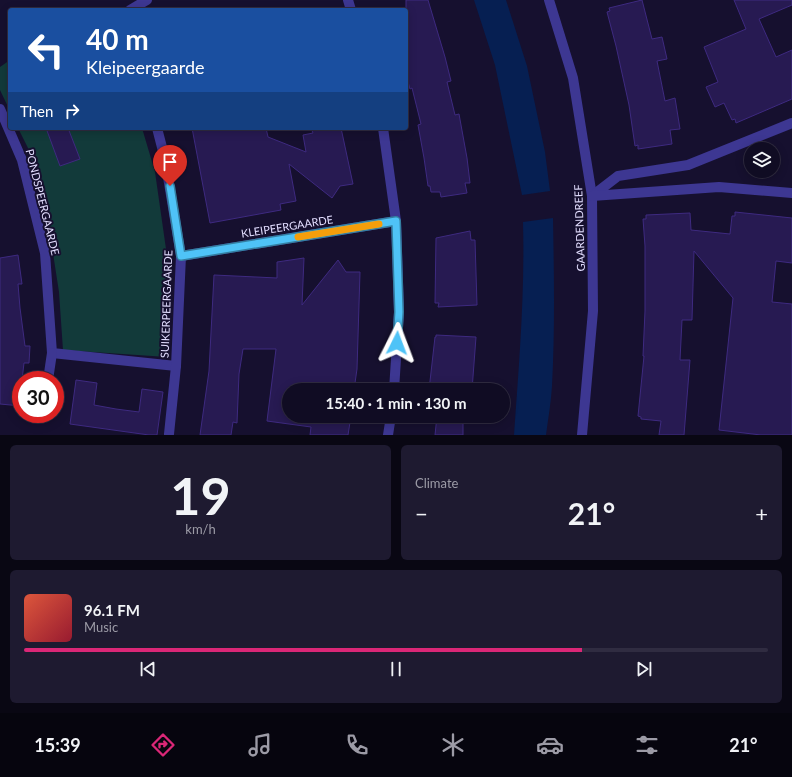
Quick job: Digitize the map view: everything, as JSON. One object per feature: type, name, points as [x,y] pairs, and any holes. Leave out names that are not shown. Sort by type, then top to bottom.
[{"type":"street","points":[[133,8],[147,0]]},
{"type":"street","name":"GAARDENDREEF","points":[[549,0],[573,78],[592,196],[593,311],[582,435]]},
{"type":"street","name":"PONDSPEERGAARDE","points":[[0,109],[8,128]]},
{"type":"street","points":[[592,196],[618,176],[688,165],[792,123]]},
{"type":"street","name":"PONDSPEERGAARDE","points":[[9,130],[22,160],[45,253],[52,353],[49,371]]},
{"type":"street","name":"SUIKERPEERGAARDE","points":[[158,130],[165,159],[181,256],[176,366],[170,434]]},
{"type":"street","points":[[383,130],[396,221],[399,312],[394,383]]},
{"type":"street","points":[[592,196],[719,187],[792,193]]},
{"type":"street","name":"KLEIPEERGAARDE","points":[[181,256],[396,221]]},
{"type":"street","points":[[52,353],[176,366]]},
{"type":"street","points":[[388,435],[390,423]]},
{"type":"green space","points":[[8,61],[8,107],[0,90],[0,67]]},
{"type":"green space","points":[[19,130],[143,130],[155,172],[168,263],[167,357],[63,350],[59,292],[48,221],[28,148]]},
{"type":"water","points":[[474,0],[506,0],[527,66],[545,152],[550,191],[522,195],[495,65]]},
{"type":"water","points":[[553,218],[553,365],[551,399],[546,435],[514,435],[520,355],[523,222]]},
{"type":"building","points":[[406,0],[428,0],[451,81],[447,82],[455,115],[459,114],[470,183],[465,183],[467,193],[441,197],[440,192],[431,192],[430,186],[428,186],[418,125],[421,124],[412,88],[410,89],[408,82],[408,8],[406,8]]},
{"type":"building","points":[[642,0],[652,39],[662,37],[667,59],[657,61],[665,101],[675,98],[680,129],[670,130],[672,144],[638,149],[638,145],[635,146],[629,105],[607,12],[610,11],[609,8]]},
{"type":"building","points":[[734,0],[792,0],[792,5],[759,19],[776,57],[792,50],[792,99],[736,123],[735,119],[732,120],[724,103],[715,107],[706,87],[718,82],[704,47],[746,29]]},
{"type":"building","points":[[47,130],[69,130],[80,159],[60,166]]},
{"type":"building","points":[[192,130],[266,130],[268,137],[306,152],[303,135],[313,133],[312,130],[341,130],[353,184],[340,186],[332,198],[289,164],[296,201],[280,204],[281,210],[210,223]]},
{"type":"building","points":[[735,212],[792,218],[792,263],[776,261],[772,302],[792,304],[792,435],[761,435],[719,430],[733,298],[694,251],[692,320],[682,320],[680,360],[690,360],[684,435],[659,435],[661,421],[641,419],[641,417],[638,416],[644,356],[645,246],[643,219],[646,219],[646,215],[690,213],[691,230],[730,234],[732,216],[735,216]]},
{"type":"building","points":[[470,231],[471,240],[475,240],[477,305],[438,307],[439,303],[435,303],[436,238]]},
{"type":"building","points":[[18,255],[22,284],[18,284],[25,346],[30,346],[29,363],[24,363],[23,371],[12,371],[12,405],[0,404],[0,258]]},
{"type":"building","points":[[304,258],[302,305],[338,260],[346,272],[360,272],[357,369],[355,383],[282,383],[282,423],[350,423],[348,435],[310,435],[311,427],[267,421],[276,349],[243,349],[239,374],[237,423],[233,422],[231,435],[200,435],[209,371],[214,275],[277,278],[277,262]]},
{"type":"building","points":[[436,335],[476,337],[473,383],[430,383]]},
{"type":"building","points":[[76,380],[97,383],[94,405],[116,409],[139,412],[142,389],[163,392],[157,435],[70,424]]},
{"type":"building","points":[[436,423],[463,423],[463,435],[435,435]]},
{"type":"slow traffic","points":[[298,237],[379,224]]},
{"type":"route","points":[[170,186],[181,256],[396,221],[399,312],[397,343]]}]
